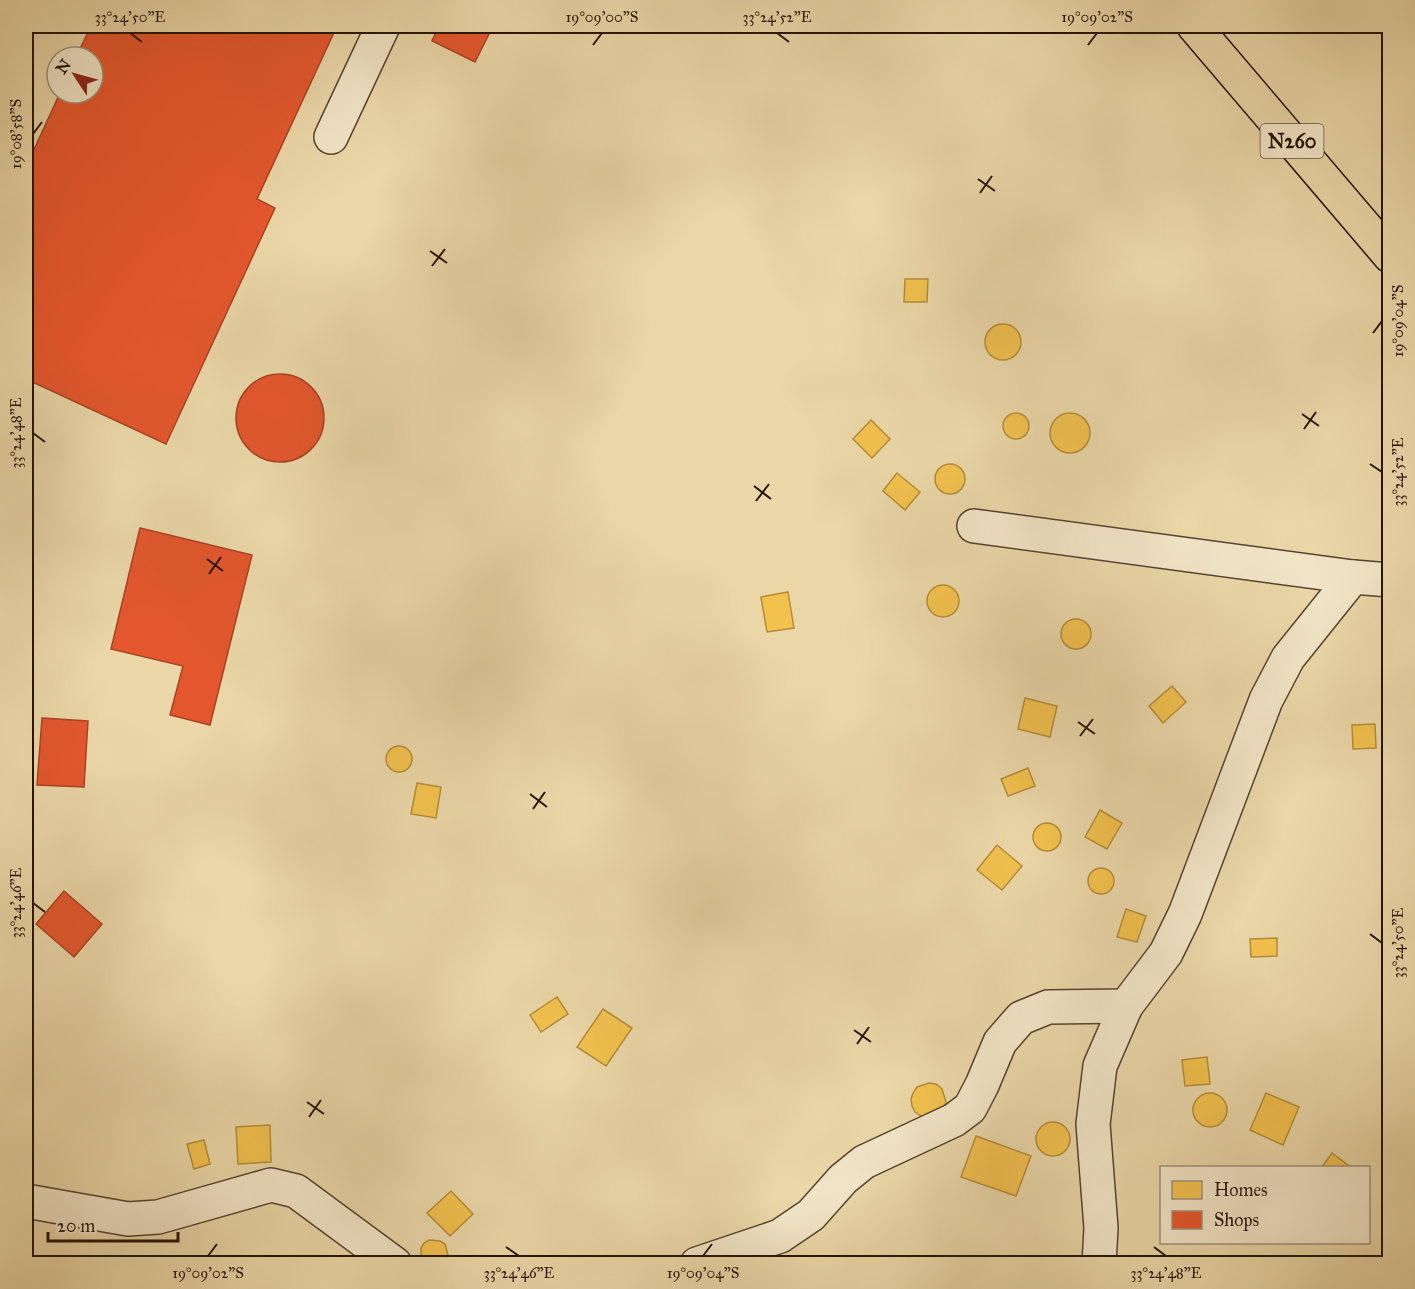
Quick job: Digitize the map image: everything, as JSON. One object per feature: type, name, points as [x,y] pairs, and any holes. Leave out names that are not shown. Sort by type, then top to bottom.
[{"type":"main road","name":"N260","points":[[1194,26],[1389,256]]},
{"type":"street","points":[[331,137],[383,26]]},
{"type":"street","points":[[974,526],[1353,578],[1389,580]]},
{"type":"street","points":[[1099,1263],[1101,1228],[1093,1124],[1100,1066],[1126,1006],[1166,953],[1185,914],[1266,700],[1288,658],[1353,578]]},
{"type":"street","points":[[697,1263],[780,1236],[812,1215],[843,1179],[864,1162],[954,1120],[970,1108],[1000,1042],[1022,1018],[1048,1007],[1126,1006]]},
{"type":"street","points":[[26,1201],[128,1219],[158,1217],[271,1185],[296,1191],[395,1263]]},
{"type":"building: Homes","points":[[905,279],[928,279],[927,302],[904,302]]},
{"type":"building: Homes","points":[[1003,324],[1016,329],[1021,342],[1016,355],[1003,360],[990,355],[985,342],[990,329]]},
{"type":"building: Homes","points":[[1016,413],[1025,417],[1029,426],[1025,435],[1016,439],[1007,435],[1003,426],[1007,417]]},
{"type":"building: Homes","points":[[1070,413],[1078,414],[1084,419],[1089,425],[1089,441],[1084,447],[1078,452],[1070,453],[1062,452],[1056,447],[1051,441],[1050,433],[1051,425],[1056,419],[1062,414]]},
{"type":"building: Homes","points":[[871,420],[890,439],[872,458],[853,439]]},
{"type":"building: Homes","points":[[950,464],[961,468],[965,479],[961,490],[950,494],[939,490],[935,479],[939,468]]},
{"type":"building: Homes","points":[[897,473],[920,492],[905,510],[883,491]]},
{"type":"building: Homes","points":[[943,585],[954,590],[959,601],[954,612],[943,617],[932,612],[927,601],[932,590]]},
{"type":"building: Homes","points":[[788,592],[794,628],[767,632],[761,597]]},
{"type":"building: Homes","points":[[1076,619],[1086,624],[1091,634],[1086,644],[1076,649],[1066,644],[1061,634],[1066,624]]},
{"type":"building: Homes","points":[[1172,686],[1186,702],[1163,723],[1149,706]]},
{"type":"building: Homes","points":[[1025,698],[1057,706],[1050,737],[1018,729]]},
{"type":"building: Homes","points":[[1375,724],[1376,748],[1353,749],[1352,725]]},
{"type":"building: Homes","points":[[399,746],[409,749],[412,759],[409,769],[399,772],[389,769],[386,759],[389,749]]},
{"type":"building: Homes","points":[[1028,768],[1035,786],[1008,796],[1001,779]]},
{"type":"building: Homes","points":[[1385,779],[1390,779],[1390,808]]},
{"type":"building: Homes","points":[[417,783],[441,787],[436,818],[411,814]]},
{"type":"building: Homes","points":[[1100,810],[1122,823],[1107,849],[1085,837]]},
{"type":"building: Homes","points":[[1047,823],[1057,827],[1061,837],[1057,847],[1047,851],[1037,847],[1033,837],[1037,827]]},
{"type":"building: Homes","points":[[997,845],[1022,866],[1002,890],[977,870]]},
{"type":"building: Homes","points":[[1101,868],[1110,872],[1114,881],[1110,890],[1101,894],[1092,890],[1088,881],[1092,872]]},
{"type":"building: Homes","points":[[1126,909],[1146,916],[1137,942],[1117,937]]},
{"type":"building: Homes","points":[[1277,938],[1277,956],[1251,957],[1250,939]]},
{"type":"building: Homes","points":[[557,997],[568,1014],[541,1032],[530,1015]]},
{"type":"building: Homes","points":[[603,1009],[632,1028],[606,1066],[577,1047]]},
{"type":"building: Homes","points":[[1207,1057],[1210,1084],[1185,1086],[1182,1060]]},
{"type":"building: Homes","points":[[929,1083],[936,1084],[942,1089],[946,1102],[944,1108],[927,1118],[915,1112],[911,1099],[917,1087]]},
{"type":"building: Homes","points":[[1210,1093],[1222,1098],[1227,1110],[1222,1122],[1210,1127],[1198,1122],[1193,1110],[1198,1098]]},
{"type":"building: Homes","points":[[1266,1093],[1299,1107],[1283,1145],[1250,1130]]},
{"type":"building: Homes","points":[[1053,1122],[1065,1127],[1070,1139],[1065,1151],[1053,1156],[1041,1151],[1036,1139],[1041,1127]]},
{"type":"building: Homes","points":[[270,1125],[271,1162],[238,1164],[236,1127]]},
{"type":"building: Homes","points":[[976,1136],[1031,1156],[1016,1196],[961,1177]]},
{"type":"building: Homes","points":[[204,1140],[210,1164],[194,1169],[187,1144]]},
{"type":"building: Homes","points":[[1332,1153],[1349,1166],[1322,1166]]},
{"type":"building: Homes","points":[[451,1191],[473,1214],[450,1236],[427,1213]]},
{"type":"building: Homes","points":[[429,1240],[445,1244],[448,1255],[443,1264],[423,1263],[421,1248]]},
{"type":"building: Shops","points":[[91,26],[337,26],[257,199],[275,208],[166,444],[26,379],[26,167],[54,105],[105,105],[105,45],[82,45]]},
{"type":"building: Shops","points":[[439,26],[493,26],[475,62],[432,41]]},
{"type":"building: Shops","points":[[271,374],[289,374],[305,381],[317,393],[324,409],[324,427],[317,443],[305,455],[289,462],[271,462],[255,455],[243,443],[236,427],[236,409],[243,393],[255,381]]},
{"type":"building: Shops","points":[[140,528],[252,555],[210,725],[170,715],[183,666],[111,649]]},
{"type":"building: Shops","points":[[42,718],[88,721],[84,787],[37,785]]},
{"type":"building: Shops","points":[[64,891],[102,924],[74,957],[36,924]]}]
